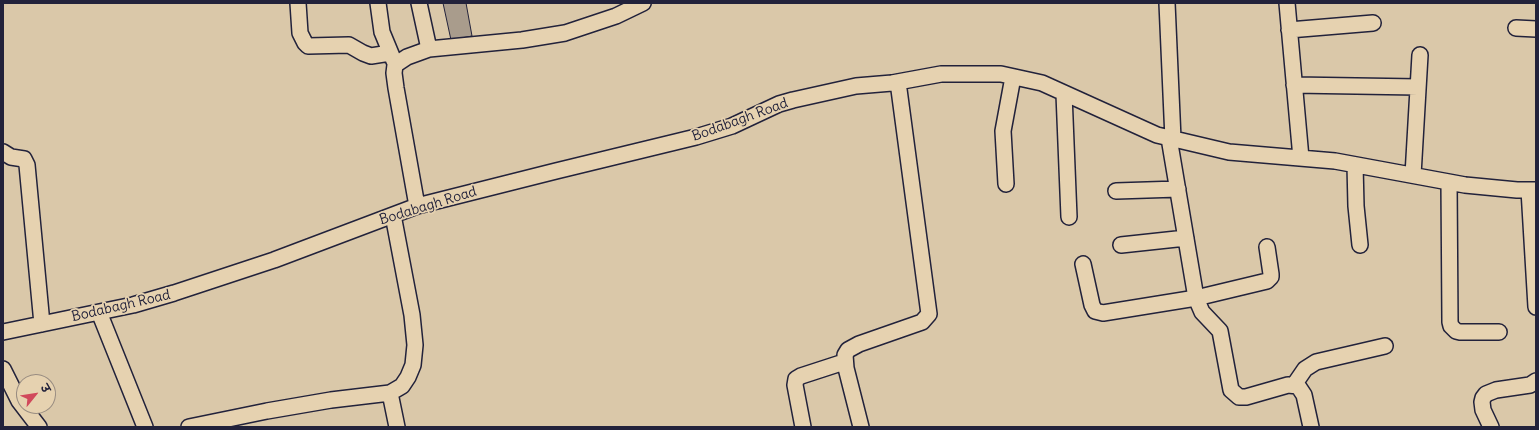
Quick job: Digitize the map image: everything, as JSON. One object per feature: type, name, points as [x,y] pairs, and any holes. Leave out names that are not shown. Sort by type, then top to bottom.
[{"type":"street","points":[[298,3],[300,33],[308,46],[350,45],[363,53],[372,56],[393,59],[407,57],[429,49],[522,40],[564,33],[616,16],[642,3]]},
{"type":"street","points":[[378,3],[382,32],[393,59],[396,88],[417,206]]},
{"type":"street","points":[[419,3],[429,49]]},
{"type":"street","points":[[1167,3],[1171,138],[1186,238],[1196,298],[1202,312],[1220,331],[1231,390],[1239,397],[1246,397],[1294,385],[1305,369],[1316,362],[1385,346]]},
{"type":"street","points":[[1287,3],[1301,158]]},
{"type":"street","points":[[1289,30],[1373,24]]},
{"type":"street","points":[[1516,28],[1536,29]]},
{"type":"street","points":[[1413,176],[1420,55]]},
{"type":"street","name":"Bodabagh Road","points":[[3,332],[133,305],[218,279],[417,206],[696,137],[732,126],[779,104],[856,86],[895,83],[941,74],[1002,74],[1042,83],[1150,132],[1229,152],[1335,161],[1449,182],[1517,190],[1533,190]]},
{"type":"street","points":[[1006,184],[1003,131],[1013,77]]},
{"type":"street","points":[[861,427],[844,362],[845,355],[852,347],[922,322],[929,314],[895,83]]},
{"type":"street","points":[[1294,86],[1418,87]]},
{"type":"street","points":[[1064,94],[1069,217]]},
{"type":"street","points":[[3,152],[11,157],[24,159],[27,165],[42,324]]},
{"type":"street","points":[[1355,165],[1356,206],[1360,246]]},
{"type":"street","points":[[1449,182],[1451,326],[1456,332],[1499,332]]},
{"type":"street","points":[[1116,191],[1178,189]]},
{"type":"street","points":[[1533,190],[1536,307]]},
{"type":"street","points":[[190,427],[266,411],[331,400],[390,393],[402,386],[413,365],[415,345],[412,315],[393,215]]},
{"type":"street","points":[[1121,244],[1186,238]]},
{"type":"street","points":[[1083,264],[1092,305],[1095,311],[1099,313],[1196,298],[1263,283],[1270,280],[1271,274],[1267,247]]},
{"type":"street","points":[[99,312],[145,427]]},
{"type":"street","points":[[803,427],[795,385],[796,379],[800,376],[844,362]]},
{"type":"street","points":[[3,369],[10,385],[39,427]]},
{"type":"street","points":[[1491,427],[1483,410],[1482,402],[1486,394],[1496,390],[1530,385],[1536,382]]},
{"type":"street","points":[[1294,385],[1301,389],[1304,395],[1311,427]]},
{"type":"street","points":[[390,393],[397,427]]},
{"type":"building","points":[[443,3],[466,3],[472,36],[451,40]]}]
